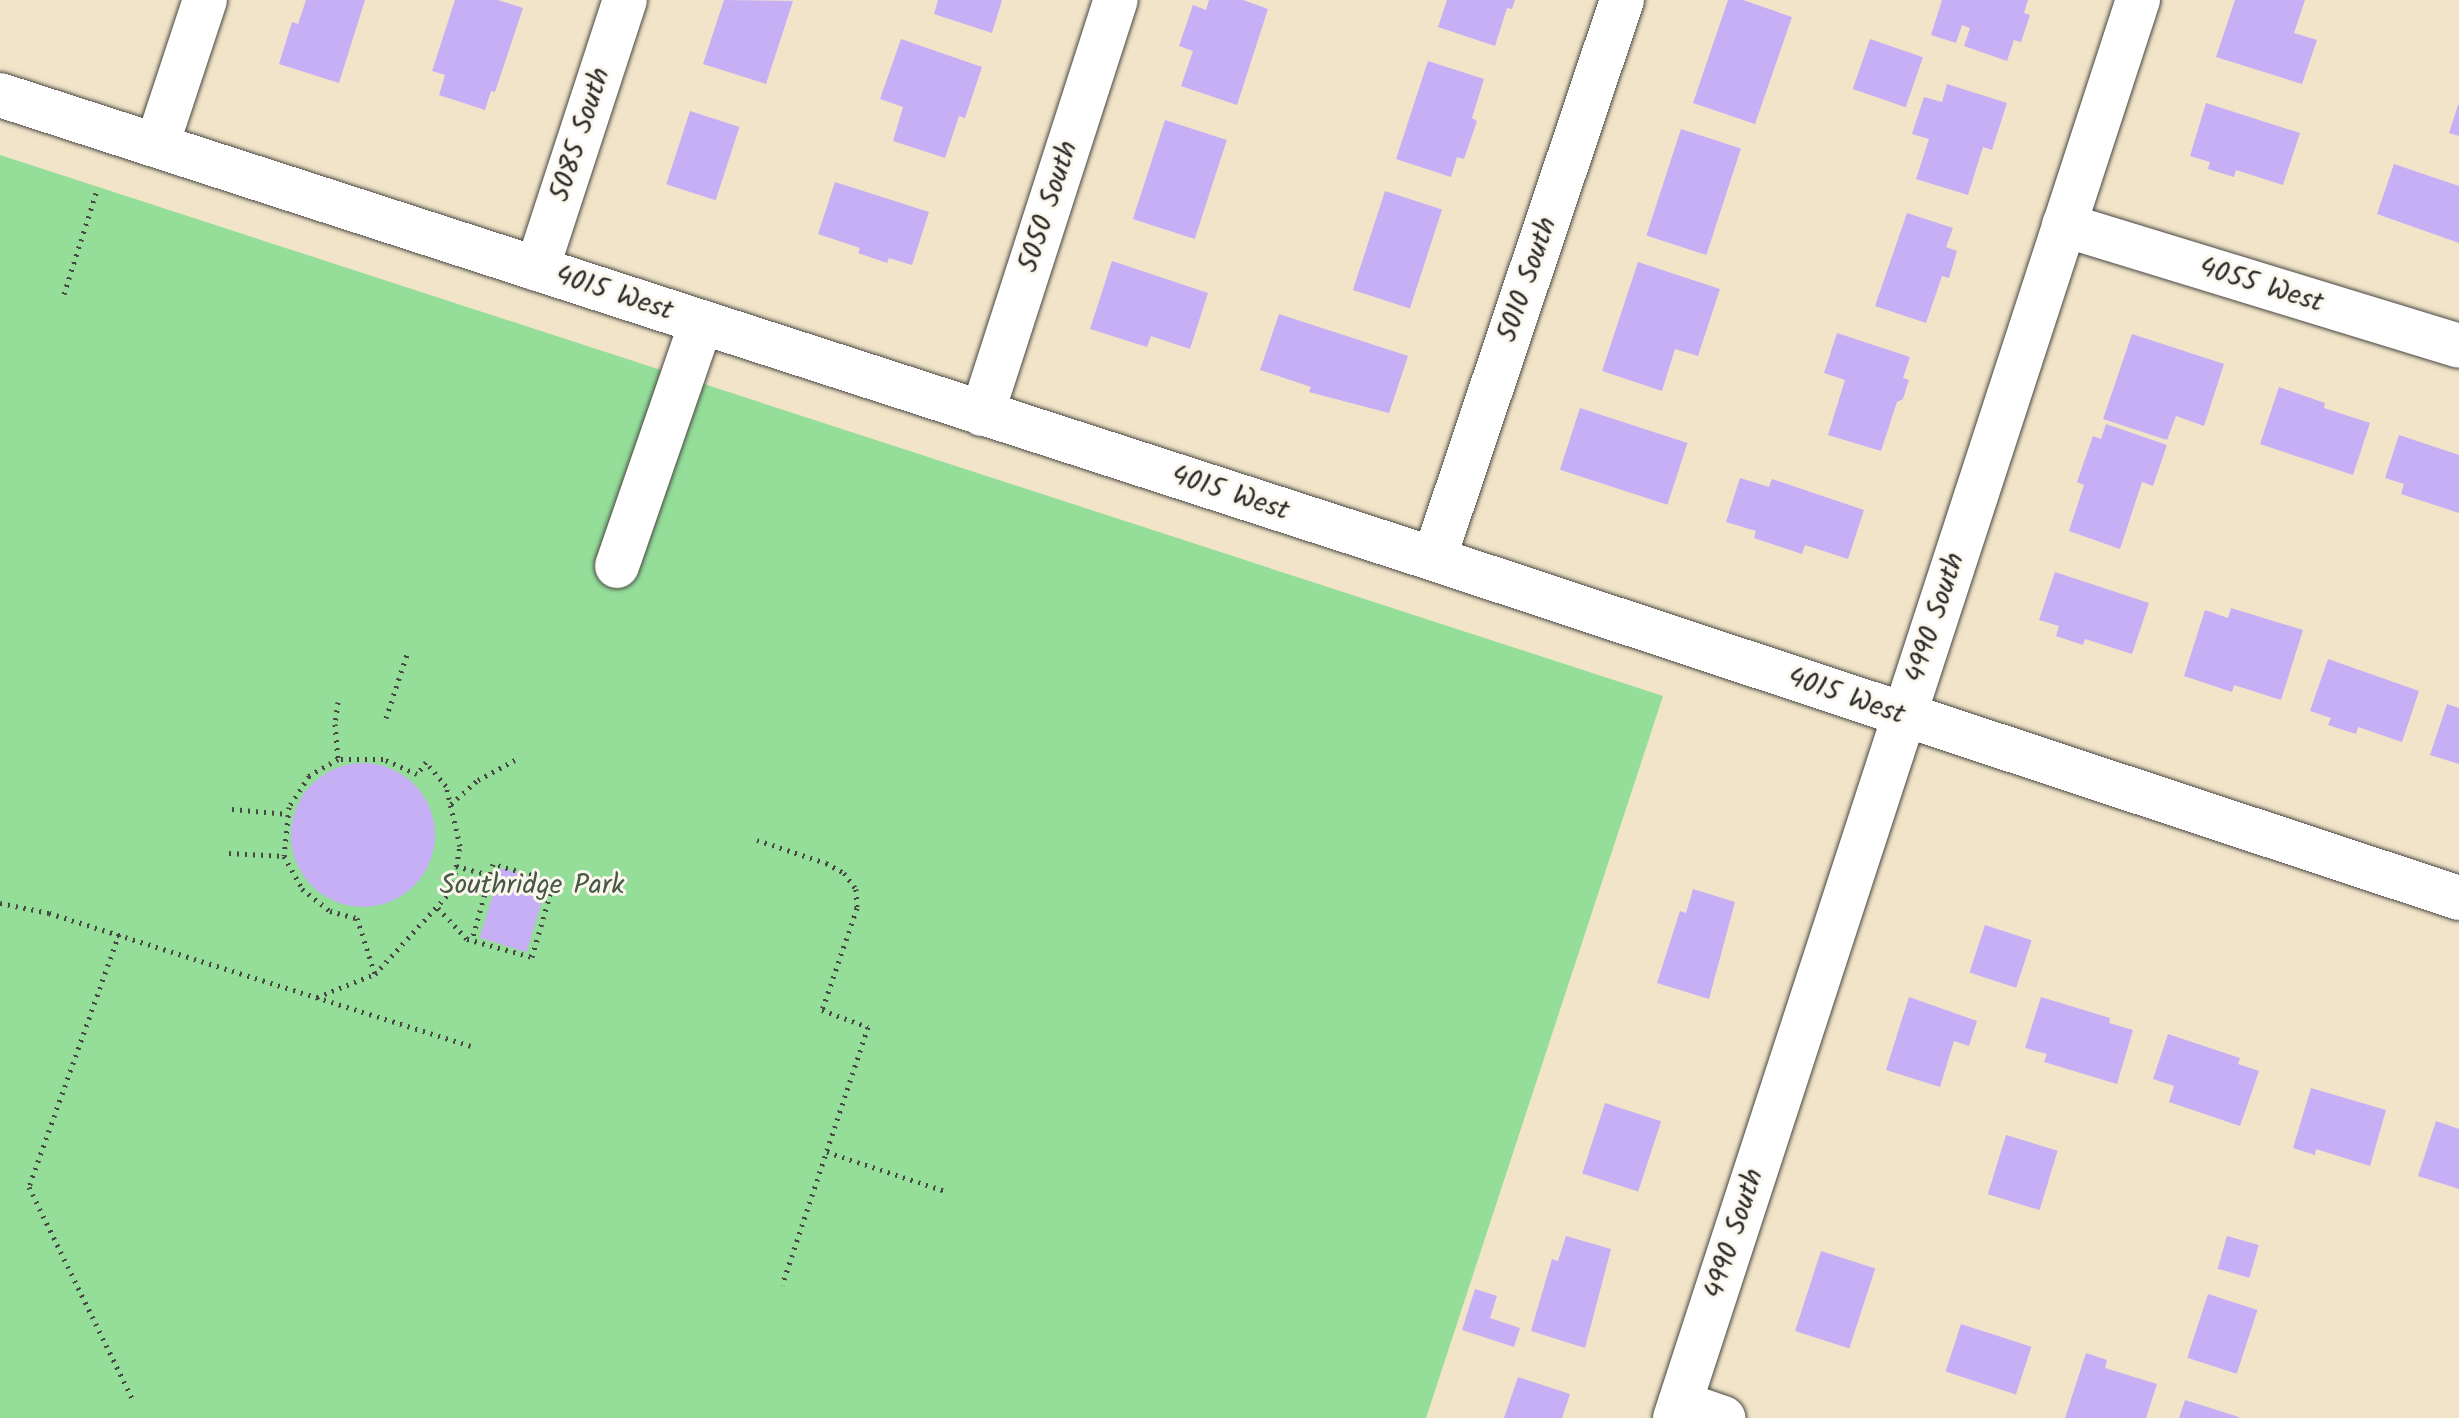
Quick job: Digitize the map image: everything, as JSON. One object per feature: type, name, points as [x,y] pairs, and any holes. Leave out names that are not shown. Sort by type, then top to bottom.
[{"type":"street","points":[[157,145],[205,0]]},
{"type":"street","name":"5085 South","points":[[537,269],[625,0]]},
{"type":"street","name":"5050 South","points":[[982,414],[1116,0]]},
{"type":"street","name":"5010 South","points":[[1434,559],[1622,0]]},
{"type":"street","name":"4990 South","points":[[1678,1411],[2138,0]]},
{"type":"street","name":"4015 West","points":[[0,95],[1434,559],[1903,717],[2459,898]]},
{"type":"street","name":"4055 West","points":[[2064,225],[2459,346]]},
{"type":"street","points":[[617,566],[701,323]]},
{"type":"street","points":[[1678,1411],[1723,1418]]},
{"type":"path","points":[[64,294],[96,193]]},
{"type":"path","points":[[386,718],[407,654]]},
{"type":"path","points":[[338,702],[335,724],[338,759]]},
{"type":"path","points":[[317,997],[375,974],[438,908],[452,890],[460,846],[446,786],[426,762],[417,774],[383,759],[338,759],[309,776],[288,814],[284,856],[302,889],[330,911],[357,918],[375,974]]},
{"type":"path","points":[[451,804],[478,780],[515,760]]},
{"type":"path","points":[[232,809],[288,814]]},
{"type":"path","points":[[757,840],[826,863],[844,873],[856,889],[857,908],[822,1010],[868,1027],[782,1285]]},
{"type":"path","points":[[229,853],[284,856]]},
{"type":"path","points":[[438,908],[467,939],[532,957],[554,881],[493,864],[472,940]]},
{"type":"path","points":[[456,866],[490,875]]},
{"type":"path","points":[[0,903],[49,913],[119,934],[471,1046]]},
{"type":"path","points":[[119,934],[29,1187],[132,1398]]},
{"type":"path","points":[[827,1152],[945,1191]]},
{"type":"green space","name":"Southridge Park","points":[[0,155],[1663,696],[1426,1418],[0,1418]]},
{"type":"building","points":[[306,0],[365,0],[339,83],[279,64],[292,22],[298,24]]},
{"type":"building","points":[[455,0],[498,0],[523,8],[495,92],[491,91],[485,110],[439,95],[445,75],[432,71]]},
{"type":"building","points":[[724,0],[793,1],[766,84],[703,64]]},
{"type":"building","points":[[938,0],[1002,0],[992,33],[934,14]]},
{"type":"building","points":[[1209,0],[1243,0],[1268,9],[1237,105],[1181,86],[1193,51],[1179,46],[1193,5],[1206,10]]},
{"type":"building","points":[[1447,0],[1515,0],[1512,9],[1507,8],[1495,46],[1438,27]]},
{"type":"building","points":[[1728,0],[1743,0],[1792,17],[1755,124],[1693,103]]},
{"type":"building","points":[[1942,0],[2028,0],[2024,13],[2030,15],[2021,42],[2014,40],[2007,61],[1964,46],[1970,28],[1962,25],[1956,43],[1931,35]]},
{"type":"building","points":[[2235,0],[2305,0],[2294,33],[2317,40],[2302,84],[2216,57]]},
{"type":"building","points":[[901,39],[982,67],[965,118],[959,116],[945,158],[893,141],[903,107],[880,99]]},
{"type":"building","points":[[1870,39],[1923,57],[1906,107],[1853,89]]},
{"type":"building","points":[[1428,61],[1484,79],[1472,118],[1477,121],[1464,159],[1457,157],[1451,177],[1396,159]]},
{"type":"building","points":[[1947,84],[2007,103],[1992,150],[1983,147],[1968,195],[1916,179],[1929,139],[1912,134],[1924,97],[1942,102]]},
{"type":"building","points":[[2206,103],[2300,133],[2283,185],[2236,170],[2234,177],[2208,169],[2210,162],[2190,156]]},
{"type":"building","points":[[2459,105],[2459,136],[2449,133]]},
{"type":"building","points":[[690,111],[739,127],[716,200],[666,184]]},
{"type":"building","points":[[1165,120],[1227,140],[1195,239],[1133,219]]},
{"type":"building","points":[[1681,129],[1741,148],[1706,255],[1646,236]]},
{"type":"building","points":[[2394,164],[2459,186],[2459,243],[2377,214]]},
{"type":"building","points":[[835,182],[929,212],[912,265],[889,258],[887,263],[858,253],[860,248],[818,234]]},
{"type":"building","points":[[1385,191],[1442,210],[1410,308],[1353,290]]},
{"type":"building","points":[[1907,213],[1953,228],[1946,247],[1957,251],[1949,278],[1942,276],[1926,323],[1875,306]]},
{"type":"building","points":[[1112,261],[1208,293],[1190,349],[1151,336],[1147,347],[1090,329]]},
{"type":"building","points":[[1638,262],[1720,289],[1698,356],[1675,349],[1662,391],[1602,371]]},
{"type":"building","points":[[1279,314],[1408,356],[1389,413],[1309,392],[1311,387],[1260,370]]},
{"type":"building","points":[[1837,333],[1910,357],[1903,378],[1909,380],[1903,399],[1897,402],[1881,451],[1828,435],[1845,380],[1824,373]]},
{"type":"building","points":[[2132,334],[2224,364],[2204,426],[2176,416],[2167,440],[2103,419]]},
{"type":"building","points":[[2279,387],[2325,403],[2324,408],[2370,423],[2353,475],[2260,444]]},
{"type":"building","points":[[1580,408],[1687,443],[1667,505],[1560,470]]},
{"type":"building","points":[[2106,424],[2167,445],[2153,486],[2142,482],[2120,549],[2069,531],[2084,485],[2077,482],[2093,436],[2101,439]]},
{"type":"building","points":[[2399,435],[2459,455],[2459,513],[2401,494],[2404,484],[2385,478]]},
{"type":"building","points":[[1740,478],[1769,487],[1772,479],[1864,510],[1848,559],[1805,545],[1802,554],[1754,538],[1756,531],[1726,522]]},
{"type":"building","points":[[2055,572],[2149,603],[2132,654],[2085,639],[2083,645],[2056,636],[2059,626],[2039,620]]},
{"type":"building","points":[[2231,608],[2303,630],[2281,700],[2234,685],[2232,692],[2184,676],[2205,610],[2228,618]]},
{"type":"building","points":[[2328,659],[2419,691],[2402,742],[2358,727],[2356,734],[2328,725],[2331,718],[2310,711]]},
{"type":"building","points":[[2447,704],[2459,708],[2459,764],[2430,755]]},
{"type":"building","points":[[363,763],[390,769],[414,784],[429,808],[435,835],[429,862],[414,886],[390,901],[363,907],[336,901],[312,886],[297,862],[291,835],[297,808],[312,784],[336,769]]},
{"type":"building","points":[[501,868],[548,882],[527,952],[480,938]]},
{"type":"building","points":[[1693,889],[1735,902],[1709,999],[1657,983],[1680,911],[1686,913]]},
{"type":"building","points":[[1985,925],[2032,940],[2016,988],[1970,973]]},
{"type":"building","points":[[1909,997],[1977,1021],[1969,1046],[1954,1041],[1940,1087],[1886,1070]]},
{"type":"building","points":[[2041,997],[2110,1018],[2109,1023],[2133,1030],[2117,1084],[2044,1062],[2047,1054],[2025,1048]]},
{"type":"building","points":[[2168,1034],[2240,1058],[2238,1064],[2259,1071],[2240,1126],[2169,1102],[2174,1086],[2153,1079]]},
{"type":"building","points":[[2311,1088],[2386,1110],[2370,1166],[2316,1149],[2315,1155],[2293,1148]]},
{"type":"building","points":[[1605,1103],[1661,1121],[1638,1192],[1582,1173]]},
{"type":"building","points":[[2436,1121],[2459,1129],[2459,1189],[2418,1176]]},
{"type":"building","points":[[2006,1135],[2058,1151],[2040,1210],[1988,1194]]},
{"type":"building","points":[[1566,1236],[1611,1249],[1585,1348],[1531,1331],[1552,1259],[1558,1261]]},
{"type":"building","points":[[2227,1236],[2259,1245],[2249,1278],[2218,1269]]},
{"type":"building","points":[[1821,1251],[1875,1269],[1849,1349],[1795,1331]]},
{"type":"building","points":[[1475,1289],[1497,1296],[1490,1318],[1520,1328],[1514,1347],[1462,1330]]},
{"type":"building","points":[[2208,1294],[2257,1310],[2237,1374],[2187,1358]]},
{"type":"building","points":[[1961,1324],[2031,1347],[2016,1394],[1946,1372]]},
{"type":"building","points":[[2086,1353],[2107,1360],[2105,1368],[2157,1384],[2146,1418],[2065,1418]]},
{"type":"building","points":[[1518,1377],[1570,1394],[1562,1418],[1504,1418]]},
{"type":"building","points":[[2185,1400],[2239,1417],[2239,1418],[2179,1418]]}]
